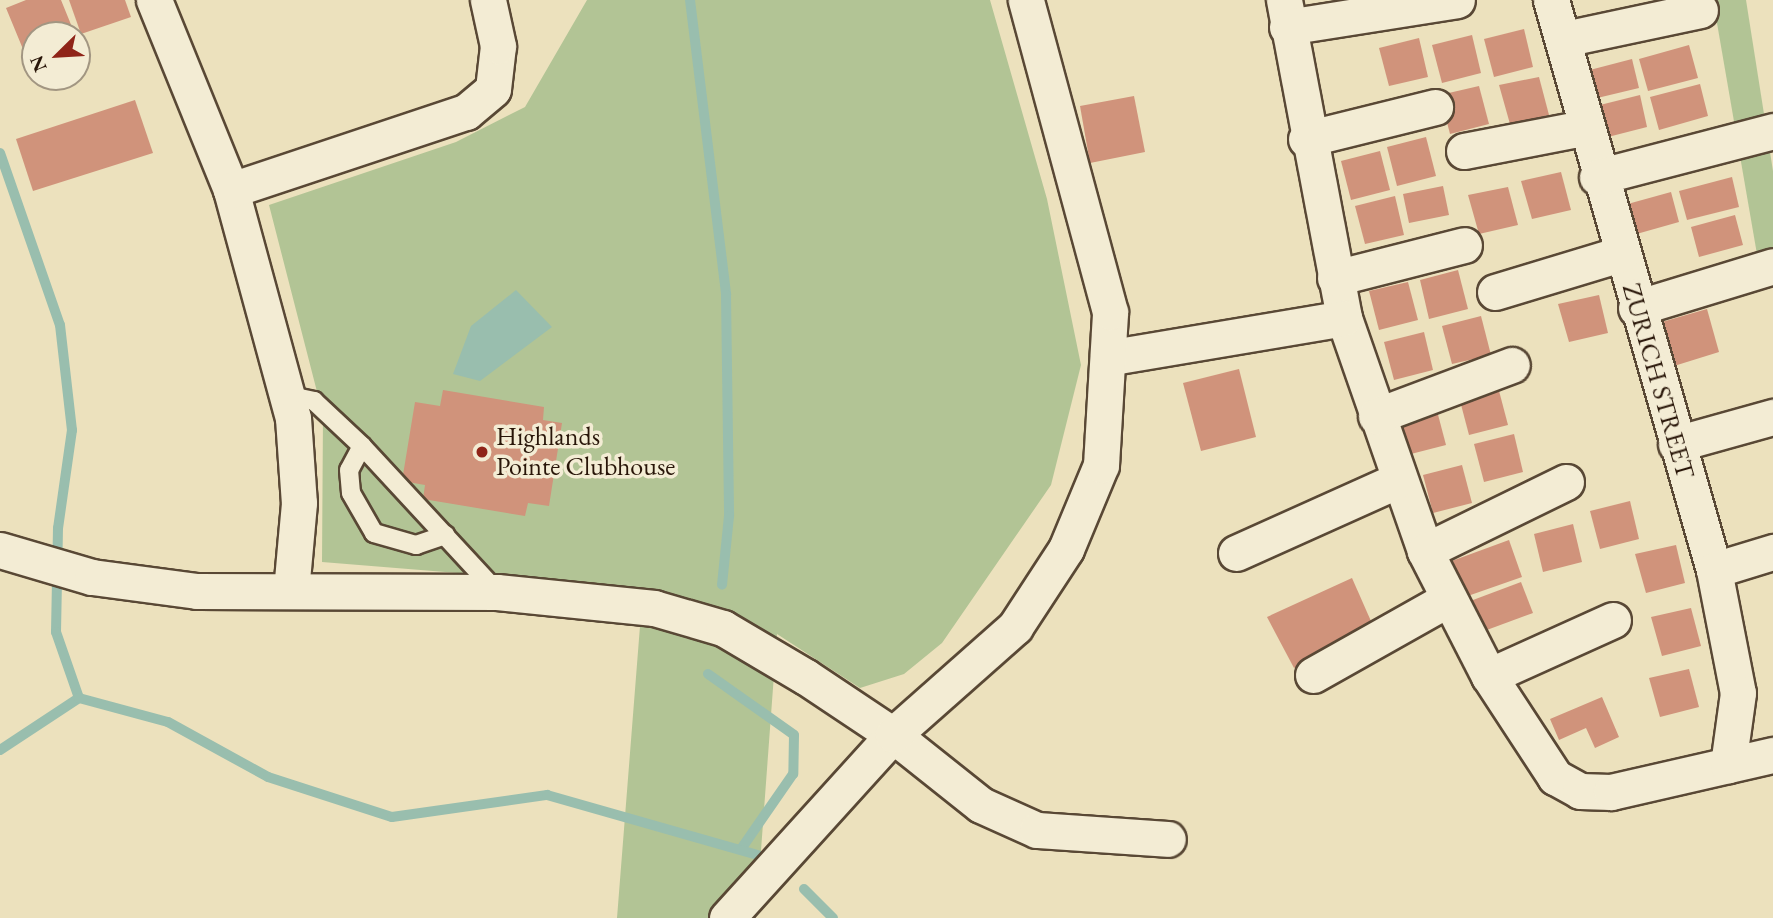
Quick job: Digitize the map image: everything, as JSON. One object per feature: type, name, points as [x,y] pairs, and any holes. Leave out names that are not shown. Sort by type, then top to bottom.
[{"type":"street","points":[[154,0],[231,190],[286,395],[299,503],[291,591]]},
{"type":"street","points":[[231,190],[466,111],[493,89],[498,46],[488,0]]},
{"type":"street","points":[[727,918],[893,735],[1015,627],[1066,549],[1101,465],[1112,357],[1100,266],[1026,0]]},
{"type":"street","points":[[1457,0],[1286,13],[1306,139],[1344,318],[1396,481],[1424,551],[1446,600],[1489,676],[1555,777],[1580,791],[1611,792],[1773,755]]},
{"type":"street","name":"ZURICH STREET","points":[[1551,0],[1597,177],[1714,570],[1738,693],[1728,765]]},
{"type":"street","points":[[1563,39],[1700,10]]},
{"type":"street","points":[[1306,139],[1435,107]]},
{"type":"street","points":[[1464,151],[1584,128]]},
{"type":"street","points":[[1597,177],[1773,131]]},
{"type":"street","points":[[1335,278],[1464,245]]},
{"type":"street","points":[[1495,292],[1620,254]]},
{"type":"street","points":[[1636,308],[1773,266]]},
{"type":"street","points":[[1112,357],[1344,318]]},
{"type":"street","points":[[1376,416],[1512,365]]},
{"type":"street","points":[[1676,444],[1773,417]]},
{"type":"street","points":[[1236,553],[1396,481]]},
{"type":"street","points":[[1424,551],[1566,482]]},
{"type":"street","points":[[0,550],[92,577],[197,591],[497,592],[654,608],[723,628],[893,735],[981,805],[1037,830],[1168,839]]},
{"type":"street","points":[[1714,570],[1773,552]]},
{"type":"street","points":[[1313,675],[1446,600]]},
{"type":"street","points":[[1489,676],[1613,620]]},
{"type":"lane","points":[[286,395],[314,401],[362,446],[497,592]]},
{"type":"lane","points":[[362,446],[349,470],[351,493],[374,533],[416,545],[445,536]]},
{"type":"shaded area","points":[[587,0],[990,0],[1047,199],[1081,365],[1051,485],[942,643],[904,674],[860,688],[777,634],[756,918],[617,918],[643,588],[322,562],[323,415],[269,205],[456,142],[525,107]]},
{"type":"shaded area","points":[[1713,0],[1746,0],[1773,171],[1773,255],[1758,260]]},
{"type":"shaded area","points":[[516,290],[552,327],[480,381],[453,374],[471,326]]},
{"type":"building","points":[[26,0],[61,0],[70,21],[21,21],[21,44],[6,8]]},
{"type":"building","points":[[69,0],[125,0],[131,17],[91,31],[91,21],[76,21]]},
{"type":"building","points":[[1524,29],[1533,67],[1494,77],[1484,39]]},
{"type":"building","points":[[1472,35],[1481,73],[1442,83],[1432,45]]},
{"type":"building","points":[[1419,38],[1428,77],[1389,86],[1379,48]]},
{"type":"building","points":[[1689,45],[1698,78],[1648,91],[1639,59]]},
{"type":"building","points":[[1632,59],[1639,88],[1593,99],[1586,71]]},
{"type":"building","points":[[1539,77],[1549,115],[1510,124],[1499,85]]},
{"type":"building","points":[[1700,84],[1708,116],[1659,130],[1650,97]]},
{"type":"building","points":[[1479,86],[1489,124],[1450,134],[1440,95]]},
{"type":"building","points":[[1640,95],[1647,127],[1604,138],[1596,106]]},
{"type":"building","points":[[1134,96],[1145,152],[1090,163],[1080,106]]},
{"type":"building","points":[[135,100],[153,153],[33,191],[16,139]]},
{"type":"building","points":[[1426,137],[1436,176],[1397,186],[1387,147]]},
{"type":"building","points":[[1380,151],[1390,190],[1351,200],[1341,161]]},
{"type":"building","points":[[1561,172],[1571,210],[1532,219],[1521,181]]},
{"type":"building","points":[[1732,177],[1739,207],[1687,220],[1679,191]]},
{"type":"building","points":[[1443,186],[1449,215],[1409,223],[1403,194]]},
{"type":"building","points":[[1508,187],[1518,225],[1479,234],[1468,195]]},
{"type":"building","points":[[1671,192],[1679,222],[1633,235],[1624,205]]},
{"type":"building","points":[[1395,196],[1404,235],[1365,244],[1355,206]]},
{"type":"building","points":[[1735,215],[1743,245],[1699,257],[1691,227]]},
{"type":"building","points":[[1458,270],[1468,309],[1429,319],[1420,280]]},
{"type":"building","points":[[1408,282],[1418,320],[1379,330],[1369,291]]},
{"type":"building","points":[[1599,295],[1608,333],[1569,342],[1558,304]]},
{"type":"building","points":[[1707,309],[1719,352],[1674,366],[1662,322]]},
{"type":"building","points":[[1481,316],[1491,355],[1452,364],[1442,326]]},
{"type":"building","points":[[1424,332],[1433,370],[1394,380],[1384,342]]},
{"type":"building","points":[[1239,369],[1256,437],[1201,451],[1183,383]]},
{"type":"building","points":[[1498,387],[1508,425],[1469,435],[1459,397]]},
{"type":"building","name":"Highlands Pointe Clubhouse","points":[[443,390],[544,407],[543,420],[562,423],[549,506],[528,503],[525,516],[423,499],[425,485],[402,481],[415,402],[440,406]]},
{"type":"building","points":[[1436,407],[1446,445],[1407,455],[1397,416]]},
{"type":"building","points":[[1514,434],[1523,472],[1484,482],[1474,444]]},
{"type":"building","points":[[1462,465],[1472,503],[1433,513],[1423,475]]},
{"type":"building","points":[[1630,501],[1639,539],[1600,549],[1590,511]]},
{"type":"building","points":[[1573,524],[1582,562],[1543,572],[1534,534]]},
{"type":"building","points":[[1509,540],[1522,577],[1462,598],[1449,562]]},
{"type":"building","points":[[1676,545],[1685,583],[1646,593],[1635,554]]},
{"type":"building","points":[[1352,578],[1374,628],[1294,668],[1267,617]]},
{"type":"building","points":[[1521,582],[1533,613],[1476,634],[1465,603]]},
{"type":"building","points":[[1691,608],[1701,646],[1662,656],[1651,617]]},
{"type":"building","points":[[1689,669],[1699,707],[1660,717],[1649,678]]},
{"type":"building","points":[[1602,697],[1619,737],[1595,748],[1586,728],[1559,740],[1550,719]]},
{"type":"waterway","points":[[690,0],[726,295],[729,516],[722,585]]},
{"type":"waterway","points":[[0,153],[60,325],[72,430],[58,528],[56,632],[79,698]]},
{"type":"waterway","points":[[708,674],[794,735],[793,774],[741,849]]},
{"type":"waterway","points":[[0,750],[79,698],[168,722],[268,777],[392,817],[547,795],[758,855]]},
{"type":"waterway","points":[[804,889],[833,918]]},
{"type":"place","name":"Highlands Pointe Clubhouse","points":[[482,452]]}]
